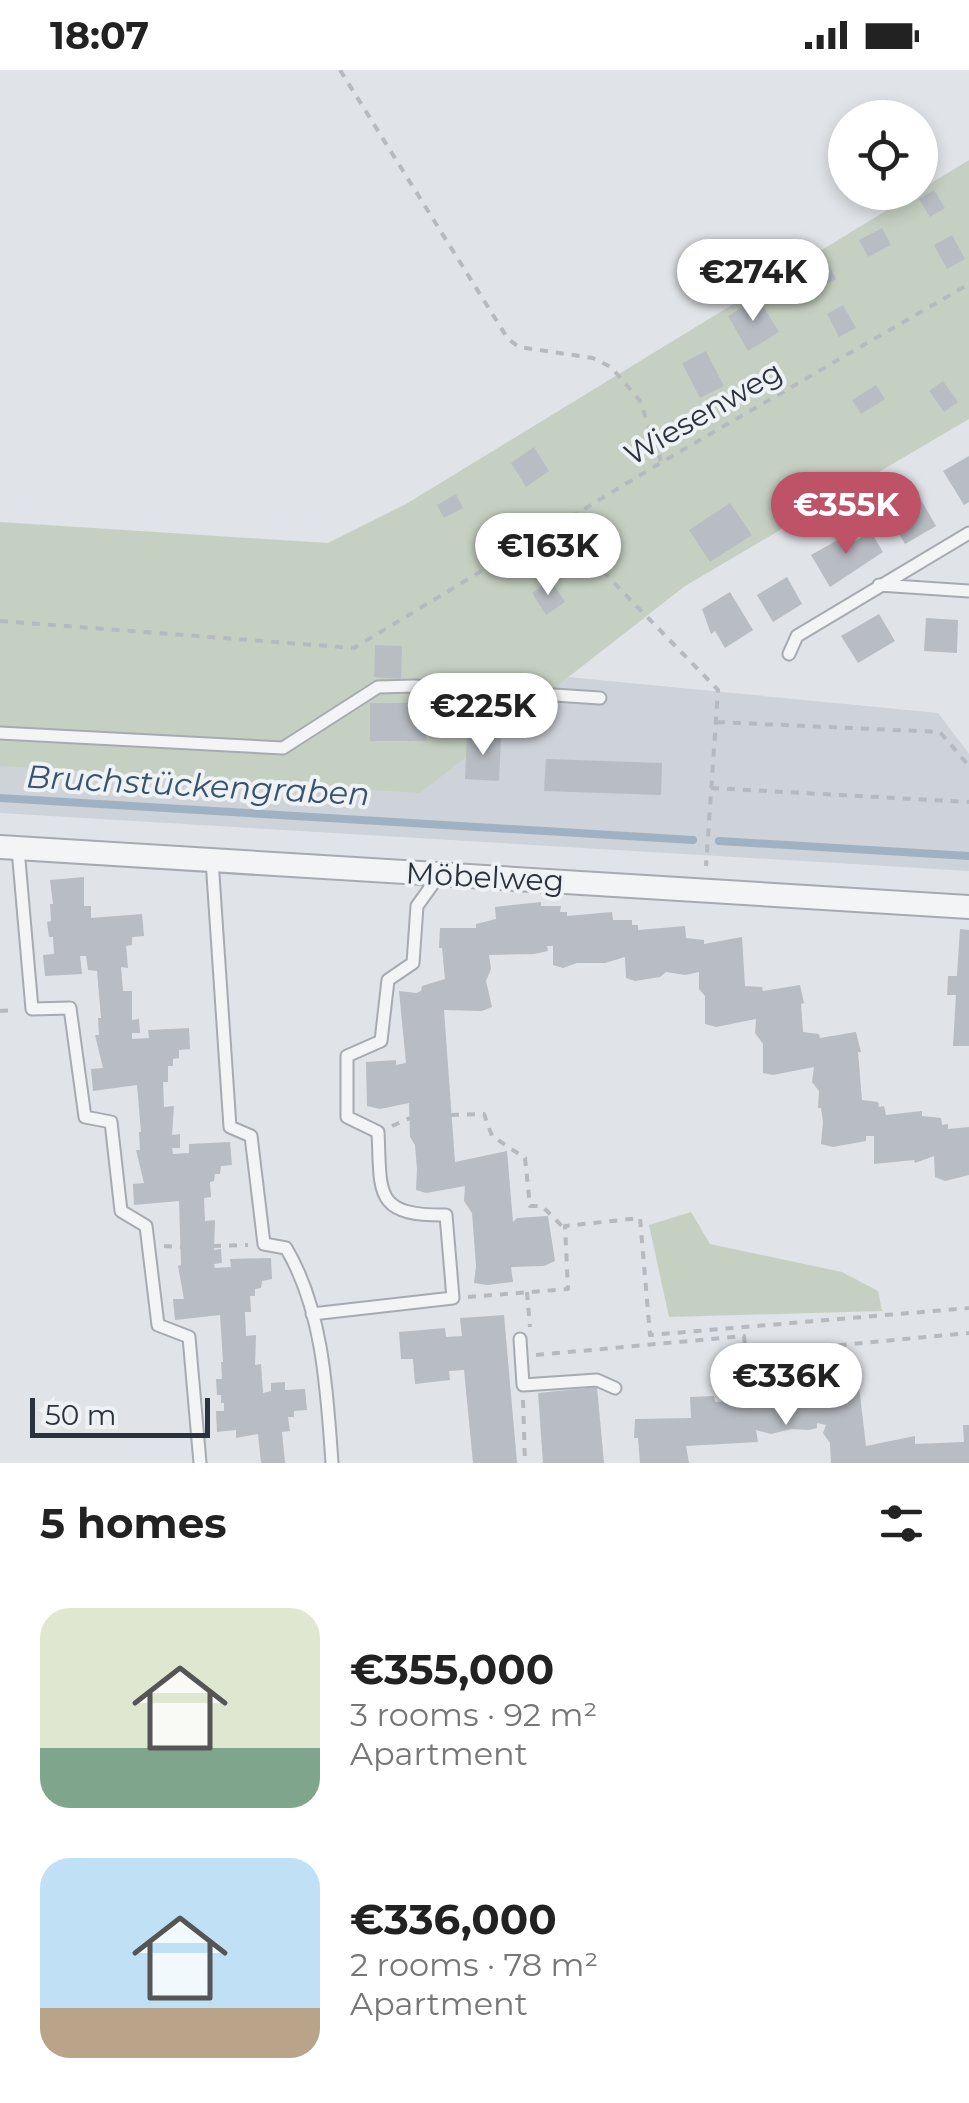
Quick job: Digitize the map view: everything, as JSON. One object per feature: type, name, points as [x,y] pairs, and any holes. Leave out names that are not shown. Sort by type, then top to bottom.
[{"type":"street","name":"Möbelweg","points":[[9,848],[969,907]]},
{"type":"lane","points":[[789,654],[797,636],[969,533]]},
{"type":"lane","points":[[879,585],[969,590]]},
{"type":"lane","points":[[0,733],[283,748],[378,687],[600,698]]},
{"type":"lane","points":[[9,848],[32,1009],[70,1008],[85,1117],[111,1122],[121,1211],[146,1226],[158,1325],[189,1337],[200,1463]]},
{"type":"lane","points":[[212,860],[230,1127],[250,1136],[264,1244],[286,1248],[298,1268],[312,1314],[327,1393],[332,1463]]},
{"type":"lane","points":[[312,1314],[453,1298],[446,1215],[417,1216],[396,1208],[381,1192],[378,1132],[348,1117],[347,1056],[381,1041],[388,980],[413,964],[417,906],[440,874]]},
{"type":"lane","points":[[520,1339],[523,1386],[597,1380],[615,1388]]},
{"type":"path","points":[[340,70],[508,339],[519,348],[593,358],[611,368],[640,401],[662,462]]},
{"type":"path","name":"Wiesenweg","points":[[0,620],[354,648],[662,462],[969,284]]},
{"type":"path","points":[[578,514],[591,560],[718,690],[706,867]]},
{"type":"path","points":[[717,722],[940,732],[969,766]]},
{"type":"path","points":[[710,788],[969,802]]},
{"type":"path","points":[[452,1115],[484,1114],[492,1136],[526,1158],[530,1206],[542,1206],[565,1229],[568,1288],[453,1298]]},
{"type":"path","points":[[565,1229],[640,1218],[650,1335],[969,1308]]},
{"type":"path","points":[[213,1246],[264,1244]]},
{"type":"path","points":[[665,1334],[666,1342]]},
{"type":"path","points":[[532,1355],[744,1336],[746,1354],[969,1334]]},
{"type":"path","points":[[523,1386],[525,1463]]},
{"type":"shaded area","points":[[0,622],[938,713],[969,754],[969,871],[0,813]]},
{"type":"green space","points":[[969,160],[969,419],[685,586],[420,793],[0,766],[0,522],[328,543],[406,504],[887,210],[938,210],[938,179]]},
{"type":"green space","points":[[691,1212],[710,1244],[842,1272],[878,1291],[882,1311],[669,1317],[649,1225]]},
{"type":"building","points":[[938,197],[945,208],[930,217],[926,210],[938,210]]},
{"type":"building","points":[[882,228],[891,245],[868,257],[859,240]]},
{"type":"building","points":[[952,235],[965,259],[947,269],[934,245]]},
{"type":"building","points":[[828,264],[836,279],[818,288],[810,273]]},
{"type":"building","points":[[758,298],[779,332],[748,351],[728,316]]},
{"type":"building","points":[[843,305],[856,328],[839,337],[827,314]]},
{"type":"building","points":[[706,351],[724,386],[700,398],[682,363]]},
{"type":"building","points":[[943,381],[958,402],[944,412],[929,391]]},
{"type":"building","points":[[876,385],[885,399],[861,414],[852,400]]},
{"type":"building","points":[[534,447],[549,471],[526,487],[511,463]]},
{"type":"building","points":[[969,456],[969,502],[964,505],[943,471]]},
{"type":"building","points":[[917,493],[936,526],[905,544],[886,512]]},
{"type":"building","points":[[456,494],[463,508],[444,518],[437,505]]},
{"type":"building","points":[[730,503],[752,535],[710,562],[689,530]]},
{"type":"building","points":[[871,532],[883,552],[830,587],[811,555],[843,537],[848,545]]},
{"type":"building","points":[[787,577],[802,604],[773,622],[757,595]]},
{"type":"building","points":[[551,580],[565,602],[546,615],[532,593]]},
{"type":"building","points":[[730,592],[753,630],[725,648],[715,631],[711,634],[702,609]]},
{"type":"building","points":[[879,614],[895,641],[858,663],[841,636]]},
{"type":"building","points":[[926,618],[958,620],[957,653],[924,651]]},
{"type":"building","points":[[375,645],[402,646],[401,679],[374,677]]},
{"type":"building","points":[[370,703],[426,703],[426,741],[370,741]]},
{"type":"building","points":[[467,735],[501,737],[499,781],[465,779]]},
{"type":"building","points":[[546,759],[662,763],[661,795],[544,791]]},
{"type":"building","points":[[84,877],[84,906],[91,906],[91,918],[142,914],[144,936],[132,937],[132,945],[126,946],[128,968],[121,967],[123,991],[132,991],[132,1020],[139,1019],[140,1033],[132,1033],[132,1039],[149,1038],[148,1030],[189,1028],[190,1049],[179,1050],[179,1058],[168,1066],[168,1082],[163,1082],[164,1107],[174,1106],[172,1135],[180,1134],[180,1148],[172,1148],[173,1154],[189,1153],[189,1144],[230,1142],[232,1165],[221,1166],[220,1174],[215,1174],[210,1182],[211,1197],[204,1198],[205,1221],[215,1220],[214,1250],[221,1249],[222,1263],[214,1264],[215,1268],[231,1267],[230,1259],[271,1258],[272,1279],[262,1281],[255,1296],[250,1296],[251,1312],[245,1312],[246,1336],[256,1335],[255,1365],[261,1364],[263,1393],[271,1391],[271,1383],[285,1382],[285,1390],[305,1389],[307,1410],[294,1411],[294,1417],[288,1417],[290,1431],[282,1432],[285,1463],[261,1463],[258,1434],[236,1438],[236,1430],[217,1432],[216,1411],[224,1411],[216,1379],[222,1379],[220,1315],[175,1320],[173,1299],[184,1299],[178,1266],[179,1201],[134,1205],[133,1184],[144,1183],[136,1150],[140,1150],[141,1132],[137,1085],[93,1091],[91,1069],[103,1068],[95,1035],[99,1035],[101,1018],[97,971],[88,970],[86,956],[80,956],[82,974],[45,976],[43,955],[54,954],[47,922],[51,921],[53,904],[50,880]]},
{"type":"building","points":[[541,902],[541,906],[561,906],[560,912],[567,912],[567,916],[612,912],[613,920],[632,920],[638,930],[685,926],[686,938],[704,940],[704,944],[742,937],[745,986],[762,987],[763,991],[800,985],[803,1032],[819,1034],[820,1038],[856,1032],[861,1052],[862,1100],[878,1102],[879,1107],[884,1106],[886,1115],[922,1111],[922,1116],[941,1118],[948,1129],[969,1127],[969,1175],[945,1181],[935,1177],[934,1156],[915,1163],[914,1160],[874,1164],[874,1136],[833,1147],[821,1144],[823,1122],[818,1108],[819,1091],[812,1082],[814,1067],[773,1075],[763,1073],[763,1044],[755,1033],[756,1019],[716,1027],[705,1024],[705,996],[699,989],[699,972],[666,972],[660,977],[635,981],[626,978],[625,957],[563,968],[553,965],[553,946],[534,954],[489,955],[491,969],[486,981],[492,1007],[482,1011],[444,1010],[455,1162],[507,1151],[513,1222],[517,1218],[548,1216],[555,1261],[544,1266],[511,1267],[513,1282],[474,1283],[472,1213],[464,1201],[465,1186],[426,1193],[416,1190],[409,1103],[380,1109],[367,1106],[366,1062],[406,1063],[399,991],[416,993],[422,986],[445,979],[440,928],[476,928],[476,924],[496,919],[495,907]]},
{"type":"building","points":[[960,929],[969,930],[969,1046],[953,1046],[956,995],[947,995],[948,976],[957,976]]},
{"type":"building","points":[[504,1315],[517,1463],[473,1463],[464,1370],[449,1371],[450,1380],[415,1384],[413,1359],[401,1359],[399,1332],[445,1328],[446,1337],[462,1336],[460,1318]]},
{"type":"building","points":[[809,1379],[809,1397],[831,1396],[830,1390],[859,1387],[866,1446],[915,1436],[915,1444],[964,1442],[963,1425],[969,1425],[969,1463],[831,1463],[830,1443],[823,1433],[826,1425],[817,1423],[817,1428],[809,1430],[771,1434],[756,1430],[758,1442],[686,1446],[689,1463],[640,1463],[638,1438],[634,1438],[635,1419],[691,1418],[690,1397],[714,1396],[715,1402],[764,1400],[762,1383]]},
{"type":"building","points":[[597,1387],[604,1463],[543,1463],[538,1393]]},
{"type":"waterway","name":"Bruchstückengraben","points":[[0,798],[693,840]]},
{"type":"waterway","name":"Bruchstückengraben","points":[[719,841],[969,856]]}]
